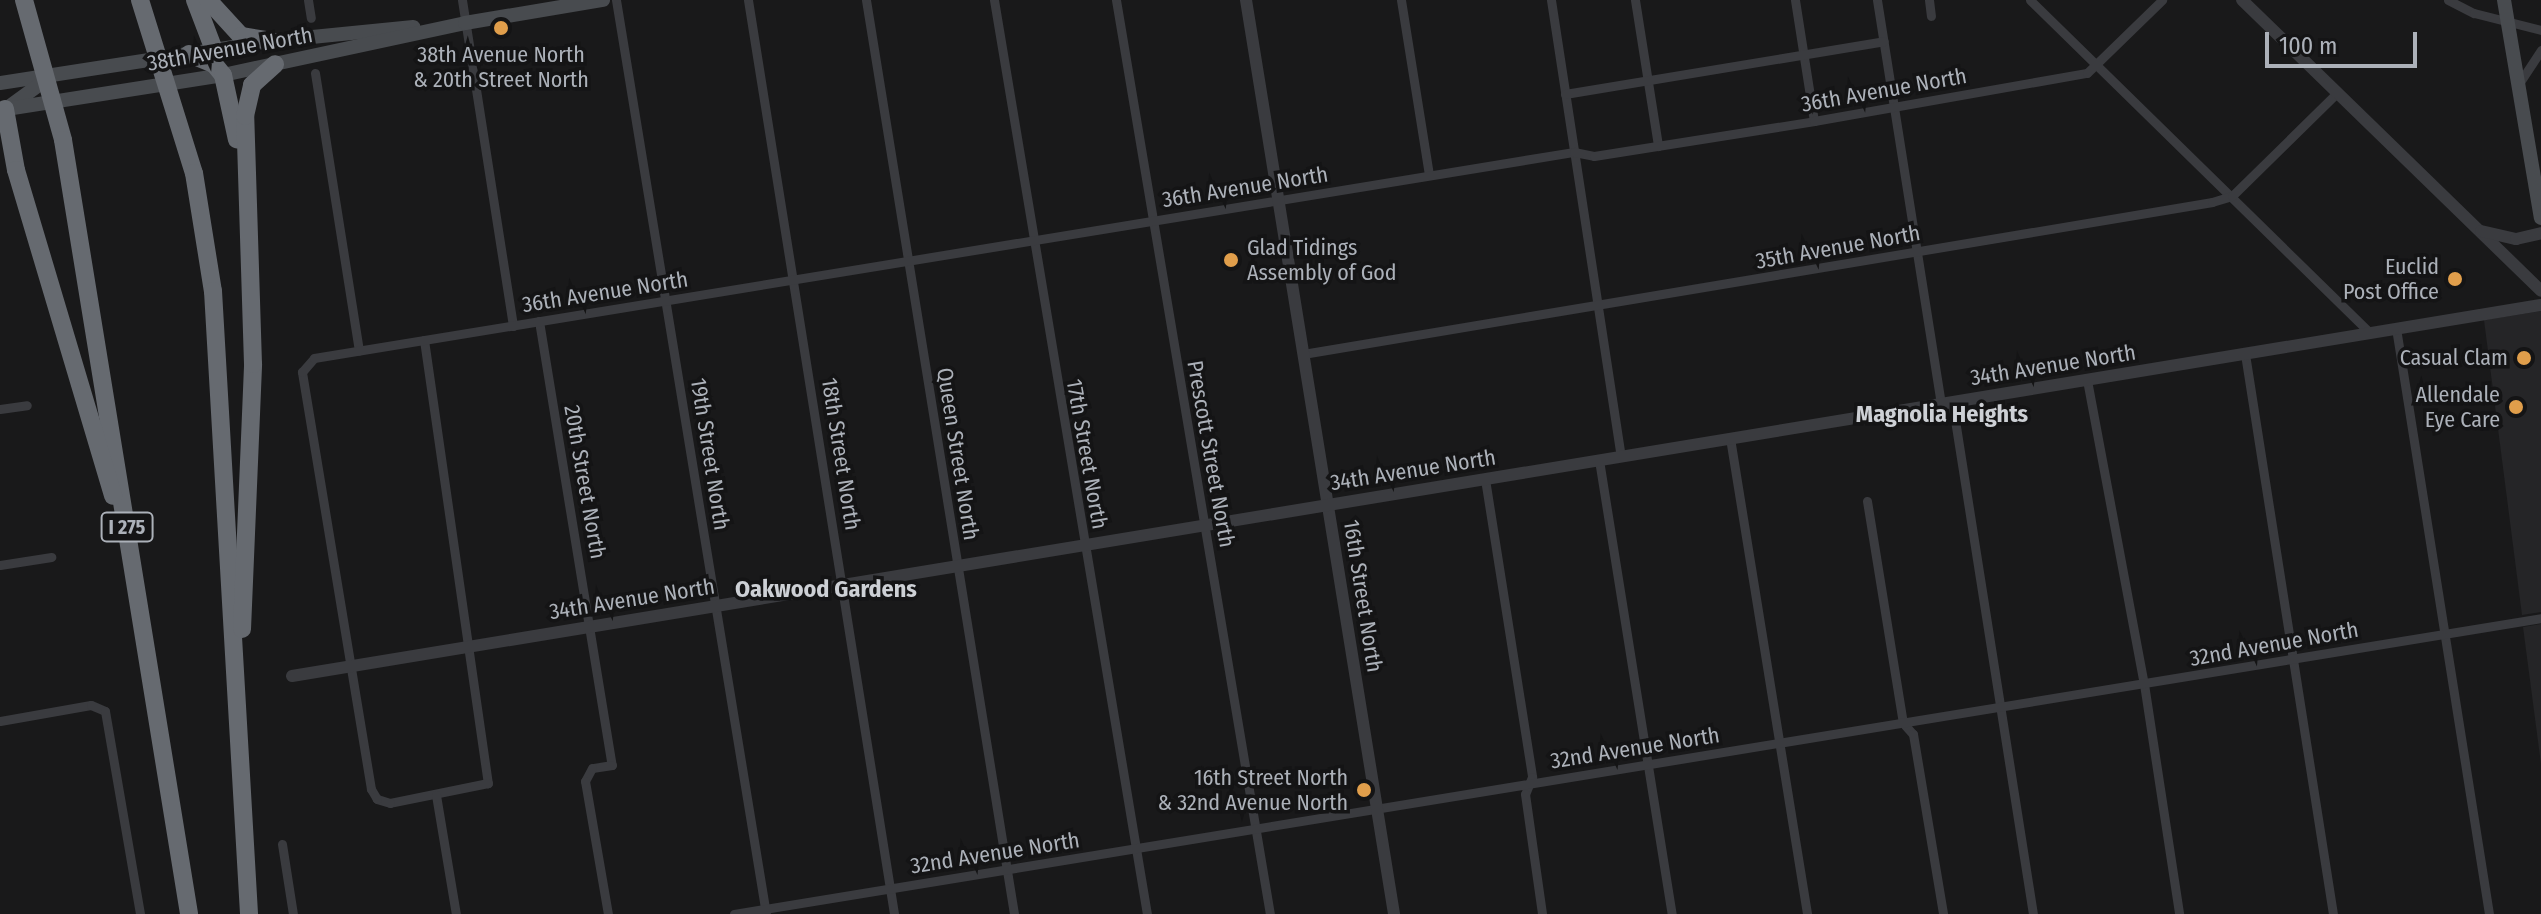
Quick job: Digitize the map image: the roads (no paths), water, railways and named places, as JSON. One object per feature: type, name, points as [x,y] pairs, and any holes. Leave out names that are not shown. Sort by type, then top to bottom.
[{"type":"highway","name":"I 275","points":[[24,0],[63,140],[189,914]]},
{"type":"highway","points":[[195,0],[210,56],[223,75],[245,186]]},
{"type":"highway","points":[[208,0],[241,36],[272,41]]},
{"type":"highway","points":[[141,3],[181,124],[202,211],[217,330],[249,914]]},
{"type":"highway","points":[[189,54],[210,56]]},
{"type":"highway","points":[[237,727],[253,364],[245,186],[246,99],[252,85],[275,64]]},
{"type":"highway","points":[[7,106],[16,170],[129,545]]},
{"type":"highway","points":[[0,138],[16,170]]},
{"type":"main road","name":"38th Avenue North","points":[[7,106],[223,75],[465,23],[603,0]]},
{"type":"main road","points":[[2504,0],[2541,218]]},
{"type":"main road","name":"38th Avenue North","points":[[149,87],[210,56],[272,41],[465,23]]},
{"type":"main road","name":"38th Avenue North","points":[[0,83],[189,54]]},
{"type":"main road","points":[[7,106],[54,75]]},
{"type":"street","points":[[308,0],[311,18]]},
{"type":"street","points":[[462,0],[513,326]]},
{"type":"street","name":"19th Street North","points":[[616,0],[765,912]]},
{"type":"street","name":"18th Street North","points":[[748,0],[844,585],[894,914]]},
{"type":"street","name":"Queen Street North","points":[[866,0],[1014,914]]},
{"type":"street","name":"17th Street North","points":[[994,0],[1031,240],[1147,914]]},
{"type":"street","name":"Prescott Street North","points":[[1116,0],[1270,914]]},
{"type":"street","name":"16th Street North","points":[[1246,0],[1394,914]]},
{"type":"street","points":[[1401,0],[1429,175]]},
{"type":"street","points":[[1551,0],[1621,456]]},
{"type":"street","points":[[1635,0],[1658,146]]},
{"type":"street","points":[[1795,0],[1814,121]]},
{"type":"street","points":[[1877,0],[1915,252],[1946,402],[2033,914]]},
{"type":"street","points":[[1929,0],[1931,16]]},
{"type":"street","points":[[2030,0],[2370,333]]},
{"type":"street","name":"36th Avenue North","points":[[351,666],[302,372],[306,363],[424,340],[1278,199],[1574,152],[1594,156],[2087,73],[2162,0]]},
{"type":"street","points":[[2242,0],[2338,92],[2462,219],[2541,291]]},
{"type":"street","points":[[2448,0],[2507,24],[2541,30]]},
{"type":"street","points":[[1565,94],[1884,41]]},
{"type":"street","points":[[2518,85],[2541,50]]},
{"type":"street","points":[[315,73],[359,351]]},
{"type":"street","points":[[2232,196],[2338,92]]},
{"type":"street","name":"35th Avenue North","points":[[1303,354],[2232,196]]},
{"type":"street","points":[[2462,219],[2494,237],[2516,239],[2541,233]]},
{"type":"street","name":"34th Avenue North","points":[[292,676],[2541,305]]},
{"type":"street","name":"20th Street North","points":[[539,321],[612,765],[592,768],[585,781],[608,914]]},
{"type":"street","points":[[2396,328],[2489,914]]},
{"type":"street","points":[[351,666],[371,789],[377,799],[390,803],[488,783],[424,340]]},
{"type":"street","points":[[2245,354],[2333,914]]},
{"type":"street","points":[[2087,380],[2144,684],[2179,914]]},
{"type":"street","points":[[0,409],[27,405]]},
{"type":"street","points":[[1730,438],[1807,914]]},
{"type":"street","points":[[1599,460],[1672,914]]},
{"type":"street","points":[[1485,479],[1532,777],[1525,794],[1542,914]]},
{"type":"street","points":[[1867,501],[1903,723],[1913,734],[1943,914]]},
{"type":"street","points":[[0,565],[51,557]]},
{"type":"street","name":"32nd Avenue North","points":[[734,914],[765,912],[1007,869],[2541,618]]},
{"type":"street","points":[[0,721],[94,705],[107,715],[140,914]]},
{"type":"street","points":[[436,795],[456,914]]},
{"type":"street","points":[[282,844],[293,914]]},
{"type":"place","name":"38th Avenue North & 20th Street North","points":[[501,28]]},
{"type":"place","name":"Glad Tidings Assembly of God","points":[[1231,260]]},
{"type":"place","name":"Euclid Post Office","points":[[2455,279]]},
{"type":"place","name":"Casual Clam","points":[[2524,358]]},
{"type":"place","name":"Allendale Eye Care","points":[[2516,407]]},
{"type":"place","name":"16th Street North & 32nd Avenue North","points":[[1364,790]]},
{"type":"district","name":"Magnolia Heights","points":[[1942,415]]},
{"type":"district","name":"Oakwood Gardens","points":[[826,590]]}]
